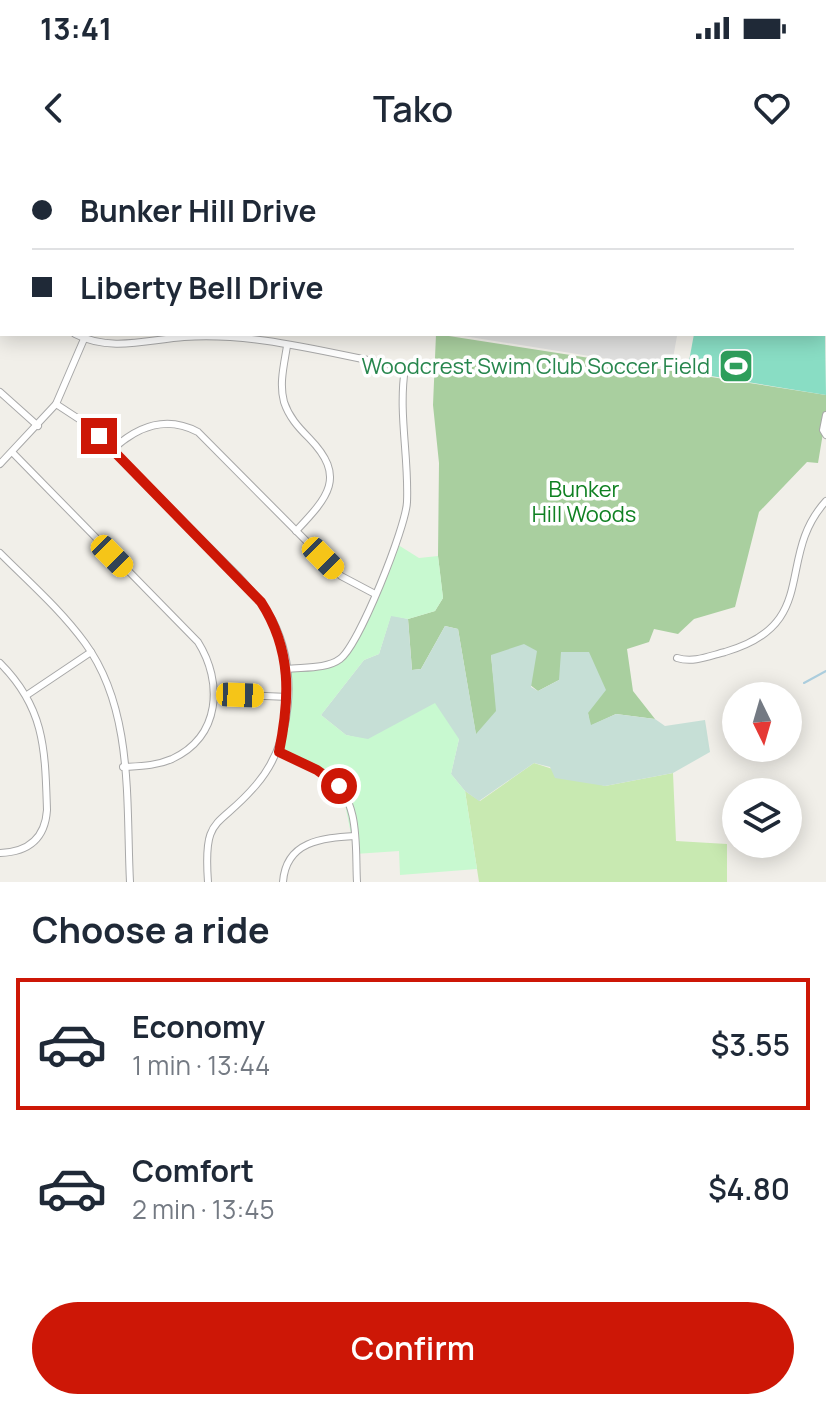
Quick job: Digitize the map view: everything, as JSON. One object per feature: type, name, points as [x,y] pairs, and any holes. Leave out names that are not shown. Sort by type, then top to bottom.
[{"type":"street","points":[[79,336],[117,345],[163,337],[206,336],[287,346],[429,371]]},
{"type":"street","points":[[0,464],[56,404],[84,339]]},
{"type":"street","points":[[287,346],[281,381],[285,403],[296,425],[324,453],[330,479],[327,497],[296,531]]},
{"type":"street","points":[[287,669],[331,664],[340,659],[355,640],[405,524],[401,396],[405,368]]},
{"type":"street","points":[[0,392],[38,426]]},
{"type":"street","points":[[56,404],[85,423],[113,449],[261,602],[279,636],[287,669],[288,697],[279,752],[256,785],[213,825],[206,846],[208,882]]},
{"type":"street","points":[[825,432],[826,415]]},
{"type":"street","points":[[113,449],[126,437],[154,424],[170,422],[189,427],[228,461],[341,576],[375,594]]},
{"type":"street","points":[[12,452],[198,642],[210,664],[215,694],[210,720],[190,747],[172,759],[153,765],[123,767]]},
{"type":"street","points":[[677,658],[690,661],[728,651],[772,629],[792,597],[803,541],[826,501]]},
{"type":"street","points":[[0,553],[66,621],[91,652],[112,694],[120,723],[130,882]]},
{"type":"street","points":[[27,695],[91,652]]},
{"type":"street","points":[[0,663],[27,695],[40,721],[47,821],[23,851],[0,853]]},
{"type":"street","points":[[215,694],[288,697]]},
{"type":"street","points":[[279,752],[324,774],[339,786],[350,806],[357,882]]},
{"type":"street","points":[[283,882],[287,863],[304,844],[319,838],[355,836]]},
{"type":"shaded area","points":[[464,336],[677,336],[671,369]]},
{"type":"shaded area","points":[[391,615],[408,619],[412,670],[421,669],[445,626],[458,629],[476,734],[496,711],[491,655],[524,644],[537,651],[531,687],[538,691],[559,680],[561,652],[589,652],[606,690],[588,713],[591,725],[616,714],[655,719],[665,726],[705,720],[710,752],[673,773],[605,786],[555,778],[550,767],[534,763],[479,801],[465,791],[451,774],[459,739],[368,740],[346,735],[321,715],[364,660],[379,654]]},
{"type":"green space","name":"Bunker Hill Woods","points":[[436,336],[449,336],[826,395],[826,415],[818,463],[807,462],[759,512],[735,607],[694,619],[678,634],[654,629],[649,642],[627,649],[633,691],[655,719],[616,714],[590,726],[588,713],[559,680],[538,691],[491,655],[497,712],[476,735],[458,629],[445,626],[421,669],[412,670],[408,619],[435,611],[443,598],[438,556],[439,463],[433,405]]},
{"type":"green space","points":[[694,336],[825,336],[826,395],[687,372]]},
{"type":"green space","points":[[395,543],[419,558],[438,556],[443,598],[435,611],[408,619],[391,616],[379,654],[364,660],[321,715],[346,735],[368,739],[435,703],[459,739],[451,774],[465,791],[477,869],[400,875],[399,851],[355,854],[343,794],[302,761],[276,754],[287,668],[330,662],[350,648]]},
{"type":"green space","points":[[534,763],[605,786],[673,773],[676,841],[722,844],[722,858],[727,858],[727,882],[479,882],[465,791],[480,801]]},
{"type":"waterway","points":[[804,683],[826,671]]},
{"type":"place","name":"Woodcrest Swim Club Soccer Field","points":[[736,366]]},
{"type":"route","points":[[99,436],[261,602],[279,636],[287,669],[287,711],[279,752],[317,770],[339,786]]}]
